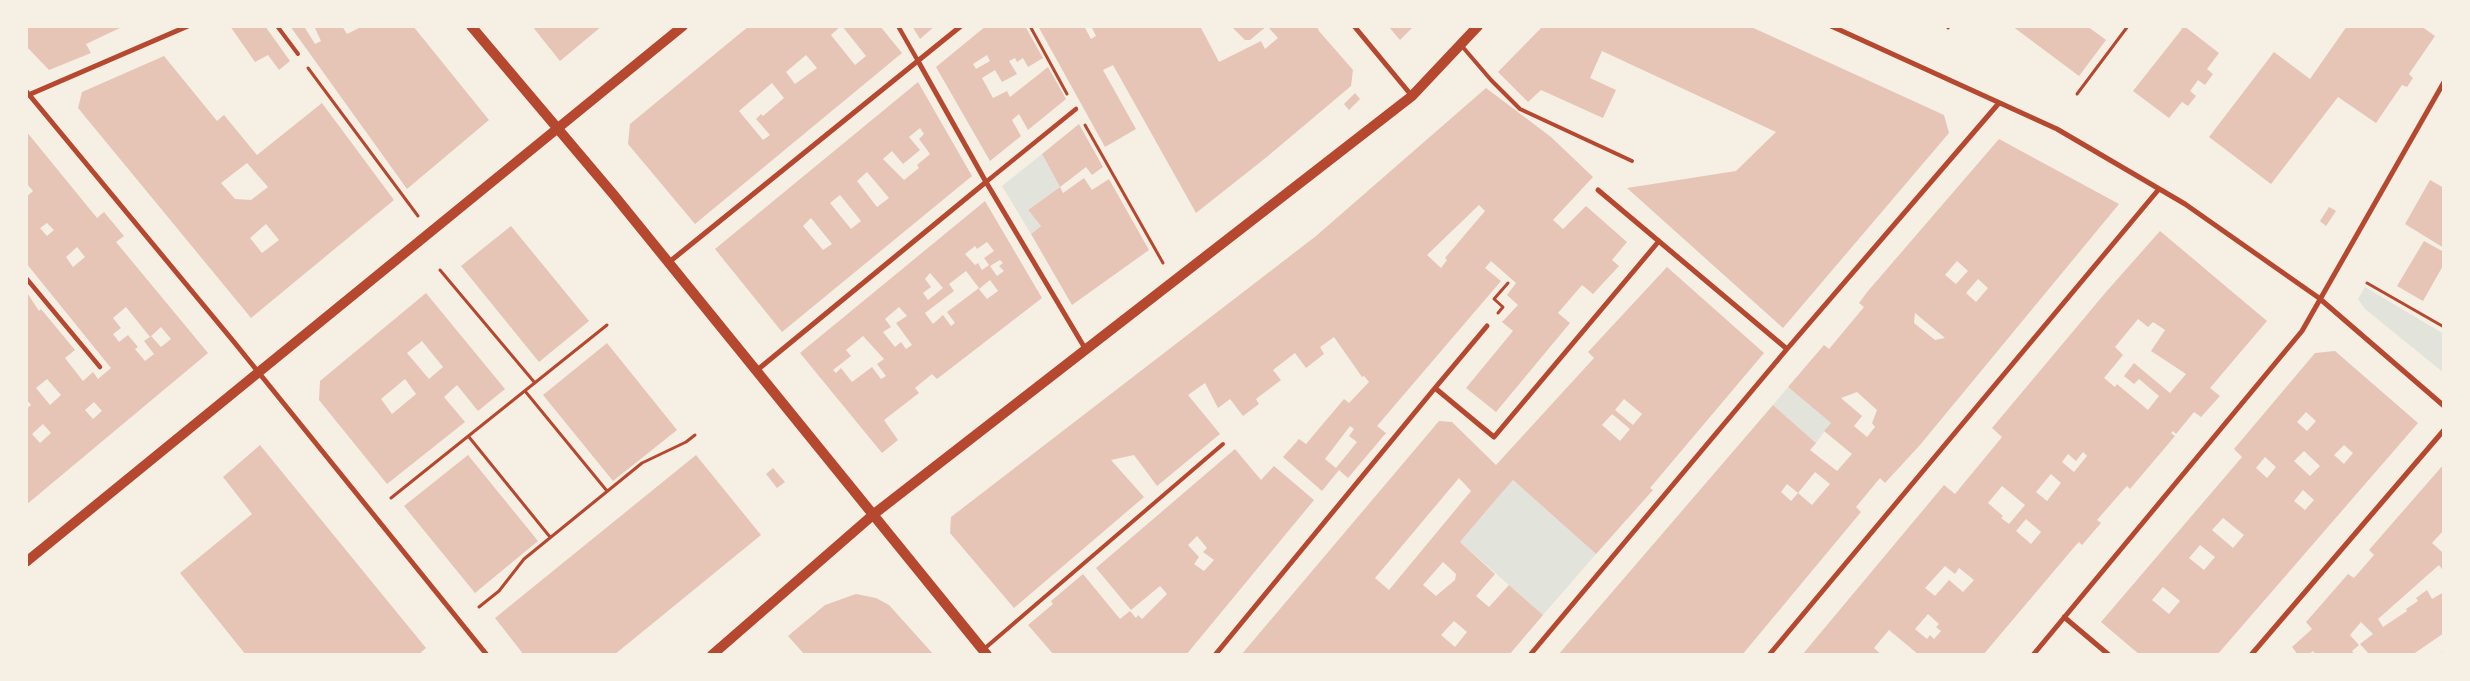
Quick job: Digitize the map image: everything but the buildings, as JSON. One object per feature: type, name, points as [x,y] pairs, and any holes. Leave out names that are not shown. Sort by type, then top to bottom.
[{"type":"main road","points":[[472,26],[874,514],[985,652]]},
{"type":"main road","points":[[26,562],[682,26]]},
{"type":"main road","points":[[712,655],[874,514],[1412,96],[1478,26]]},
{"type":"street","points":[[188,26],[28,94],[259,373],[487,655]]},
{"type":"street","points":[[898,26],[986,182],[1086,350]]},
{"type":"street","points":[[668,263],[962,26]]},
{"type":"street","points":[[1354,26],[1412,96]]},
{"type":"street","points":[[1831,26],[2057,129],[2160,189],[2319,298],[2444,406]]},
{"type":"street","points":[[2032,655],[2302,331],[2319,298],[2444,82]]},
{"type":"street","points":[[1530,655],[1787,349],[1999,103]]},
{"type":"street","points":[[756,371],[1076,109]]},
{"type":"street","points":[[1769,655],[2160,189]]},
{"type":"street","points":[[1598,190],[1787,349]]},
{"type":"street","points":[[1435,388],[1494,437],[1659,241]]},
{"type":"street","points":[[26,278],[100,367]]},
{"type":"street","points":[[1215,655],[1487,326]]},
{"type":"street","points":[[2251,655],[2444,430]]},
{"type":"street","points":[[2064,617],[2109,655]]},
{"type":"lane","points":[[277,26],[298,54]]},
{"type":"lane","points":[[1461,45],[1491,80],[1520,109],[1632,161]]},
{"type":"lane","points":[[985,652],[1224,444]]},
{"type":"path","points":[[1030,26],[1173,282]]},
{"type":"path","points":[[2077,94],[2128,26]]},
{"type":"path","points":[[298,54],[430,232]]},
{"type":"path","points":[[440,270],[535,383]]},
{"type":"path","points":[[1487,326],[1504,307],[1494,299],[1508,283]]},
{"type":"path","points":[[2368,283],[2444,327]]},
{"type":"path","points":[[391,498],[607,325]]},
{"type":"path","points":[[525,391],[607,491]]},
{"type":"path","points":[[479,607],[499,592],[524,559],[642,463],[686,442],[695,435]]},
{"type":"path","points":[[468,437],[550,537]]},
{"type":"shaded area","points":[[1042,154],[1060,187],[1028,210],[1041,226],[1031,234],[1002,186]]},
{"type":"shaded area","points":[[2365,287],[2444,334],[2444,373],[2365,309],[2358,299]]},
{"type":"shaded area","points":[[1788,387],[1831,423],[1816,443],[1773,405]]},
{"type":"shaded area","points":[[1513,480],[1596,554],[1543,615],[1460,542]]}]
